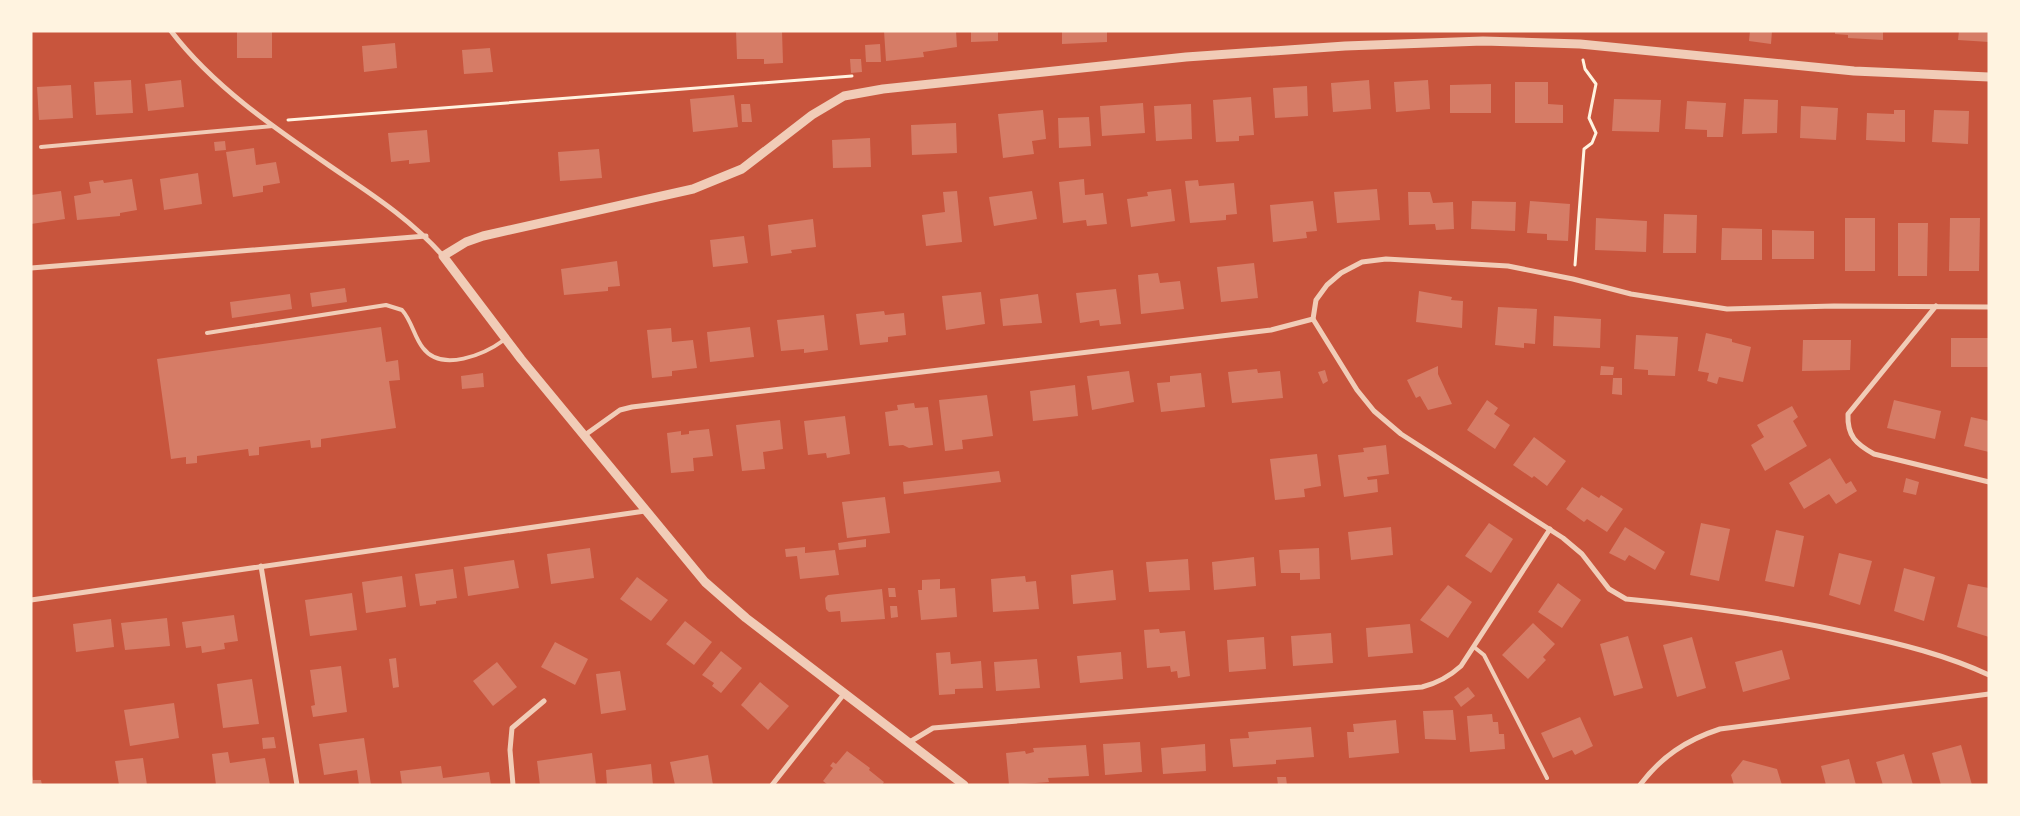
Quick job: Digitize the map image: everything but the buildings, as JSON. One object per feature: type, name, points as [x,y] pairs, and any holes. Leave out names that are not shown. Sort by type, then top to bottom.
[{"type":"street","points":[[171,31],[193,59],[273,126],[397,212],[426,236],[505,339],[645,511],[692,568],[722,598],[964,785]]},
{"type":"street","points":[[443,256],[466,242],[483,236],[694,188],[726,176],[742,169],[812,115],[844,96],[883,89],[1127,63],[1345,46],[1484,41],[1580,44],[1854,71],[1989,77]]},
{"type":"street","points":[[31,268],[426,236]]},
{"type":"street","points":[[1989,307],[1727,309],[1631,294],[1574,279],[1508,266],[1386,259],[1370,261],[1341,273],[1327,285],[1316,300],[1313,319],[1357,390],[1374,411],[1401,434],[1550,530],[1582,554],[1610,589],[1626,599],[1782,618],[1909,646],[1989,675]]},
{"type":"street","points":[[1936,306],[1848,414],[1850,435],[1859,446],[1874,454],[1989,482]]},
{"type":"street","points":[[585,435],[620,410],[632,407],[1271,330],[1313,319]]},
{"type":"street","points":[[31,600],[645,511]]},
{"type":"street","points":[[908,743],[933,728],[1422,687],[1435,684],[1453,674],[1474,647],[1550,530]]},
{"type":"street","points":[[261,566],[297,785]]},
{"type":"street","points":[[772,785],[844,694]]},
{"type":"street","points":[[1640,785],[1666,758],[1694,737],[1720,729],[1989,694]]},
{"type":"street","points":[[513,785],[512,728],[544,701]]},
{"type":"lane","points":[[42,147],[273,126]]},
{"type":"lane","points":[[207,333],[386,305],[402,310],[423,348],[438,359],[451,361],[488,352],[505,339]]},
{"type":"lane","points":[[1474,647],[1484,655],[1546,778]]},
{"type":"path","points":[[1574,279],[1584,149],[1592,143],[1596,133],[1589,118],[1596,84],[1585,69],[1580,44]]},
{"type":"path","points":[[273,126],[291,119],[861,76]]}]
